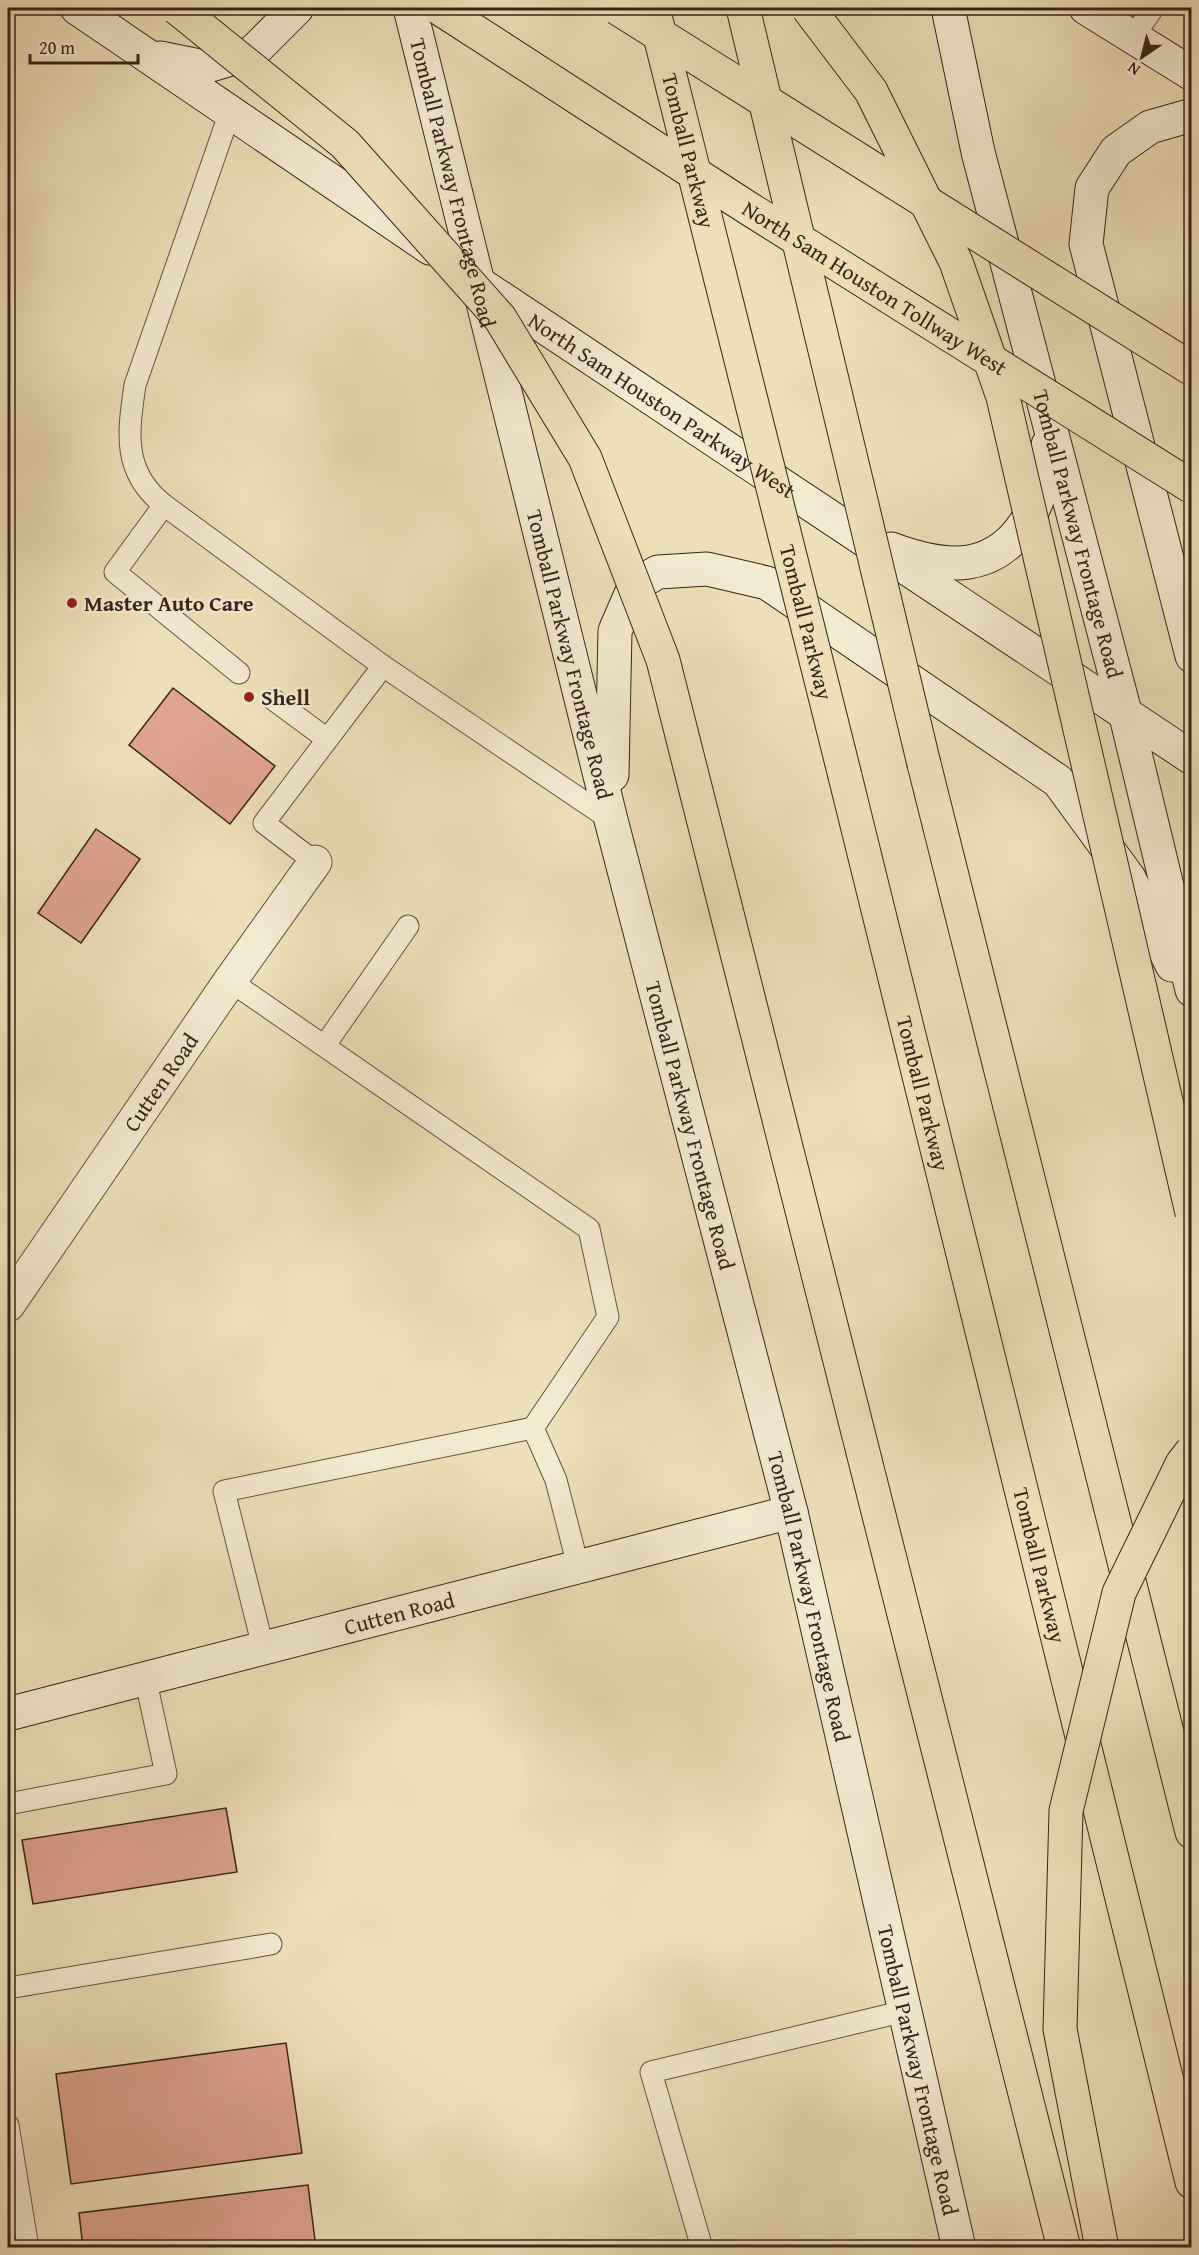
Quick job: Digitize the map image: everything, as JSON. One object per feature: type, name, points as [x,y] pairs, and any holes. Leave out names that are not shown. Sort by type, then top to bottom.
[{"type":"highway","points":[[177,8],[345,144],[500,318],[585,458],[663,660],[1064,2247]]},
{"type":"highway","name":"North Sam Houston Tollway West","points":[[439,8],[748,208],[1191,487]]},
{"type":"highway","points":[[617,8],[1191,369]]},
{"type":"highway","name":"Tomball Parkway","points":[[653,8],[845,776],[1191,2181]]},
{"type":"highway","points":[[743,8],[924,764],[1191,1832]]},
{"type":"highway","points":[[808,8],[871,91],[956,262],[1003,397],[1191,1213]]},
{"type":"highway","points":[[1102,2247],[1060,2029],[1066,1811],[1119,1593],[1182,1464],[1191,1451]]},
{"type":"main road","name":"North Sam Houston Parkway West","points":[[77,8],[478,282],[1191,758]]},
{"type":"main road","points":[[146,55],[204,67],[252,53],[297,8]]},
{"type":"main road","name":"Tomball Parkway Frontage Road","points":[[410,8],[611,820],[791,1512],[959,2247]]},
{"type":"main road","name":"Tomball Parkway Frontage Road","points":[[948,8],[978,152],[1126,716],[1191,990]]},
{"type":"main road","points":[[1086,8],[1191,74]]},
{"type":"main road","points":[[1191,115],[1150,127],[1116,151],[1092,188],[1086,244],[1191,656]]},
{"type":"main road","points":[[856,536],[910,556],[941,562],[968,562],[989,557],[1012,538],[1040,499],[1048,462],[1049,422]]},
{"type":"main road","points":[[611,820],[615,631],[631,594],[642,581],[658,572],[707,569],[767,583],[1058,781],[1129,878],[1191,1004]]},
{"type":"main road","name":"Cutten Road","points":[[8,1305],[230,981],[315,862]]},
{"type":"main road","name":"Cutten Road","points":[[8,1714],[791,1512]]},
{"type":"lane","points":[[1133,37],[1154,8]]},
{"type":"lane","points":[[230,112],[135,385],[129,424],[137,474],[147,491],[164,505],[383,666],[611,820]]},
{"type":"lane","points":[[164,505],[115,572],[239,673]]},
{"type":"lane","points":[[315,862],[264,823],[383,666]]},
{"type":"lane","points":[[274,700],[327,739]]},
{"type":"lane","points":[[325,1045],[408,926]]},
{"type":"lane","points":[[230,981],[589,1229],[608,1317],[533,1428],[224,1491],[263,1647]]},
{"type":"lane","points":[[533,1428],[556,1480],[578,1566]]},
{"type":"lane","points":[[8,1804],[166,1774],[145,1677]]},
{"type":"lane","points":[[8,1988],[271,1944]]},
{"type":"lane","points":[[702,2247],[651,2072],[905,2011]]},
{"type":"lane","points":[[8,2124],[28,2247]]},
{"type":"building","points":[[173,688],[275,766],[230,824],[129,745]]},
{"type":"building","points":[[96,829],[140,859],[81,943],[38,913]]},
{"type":"building","points":[[226,1808],[237,1872],[33,1904],[22,1840]]},
{"type":"building","points":[[286,2043],[302,2153],[71,2184],[56,2074]]},
{"type":"building","points":[[308,2185],[316,2248],[83,2248],[79,2213]]},
{"type":"place","name":"Master Auto Care","points":[[72,603]]},
{"type":"place","name":"Shell","points":[[249,697]]}]
